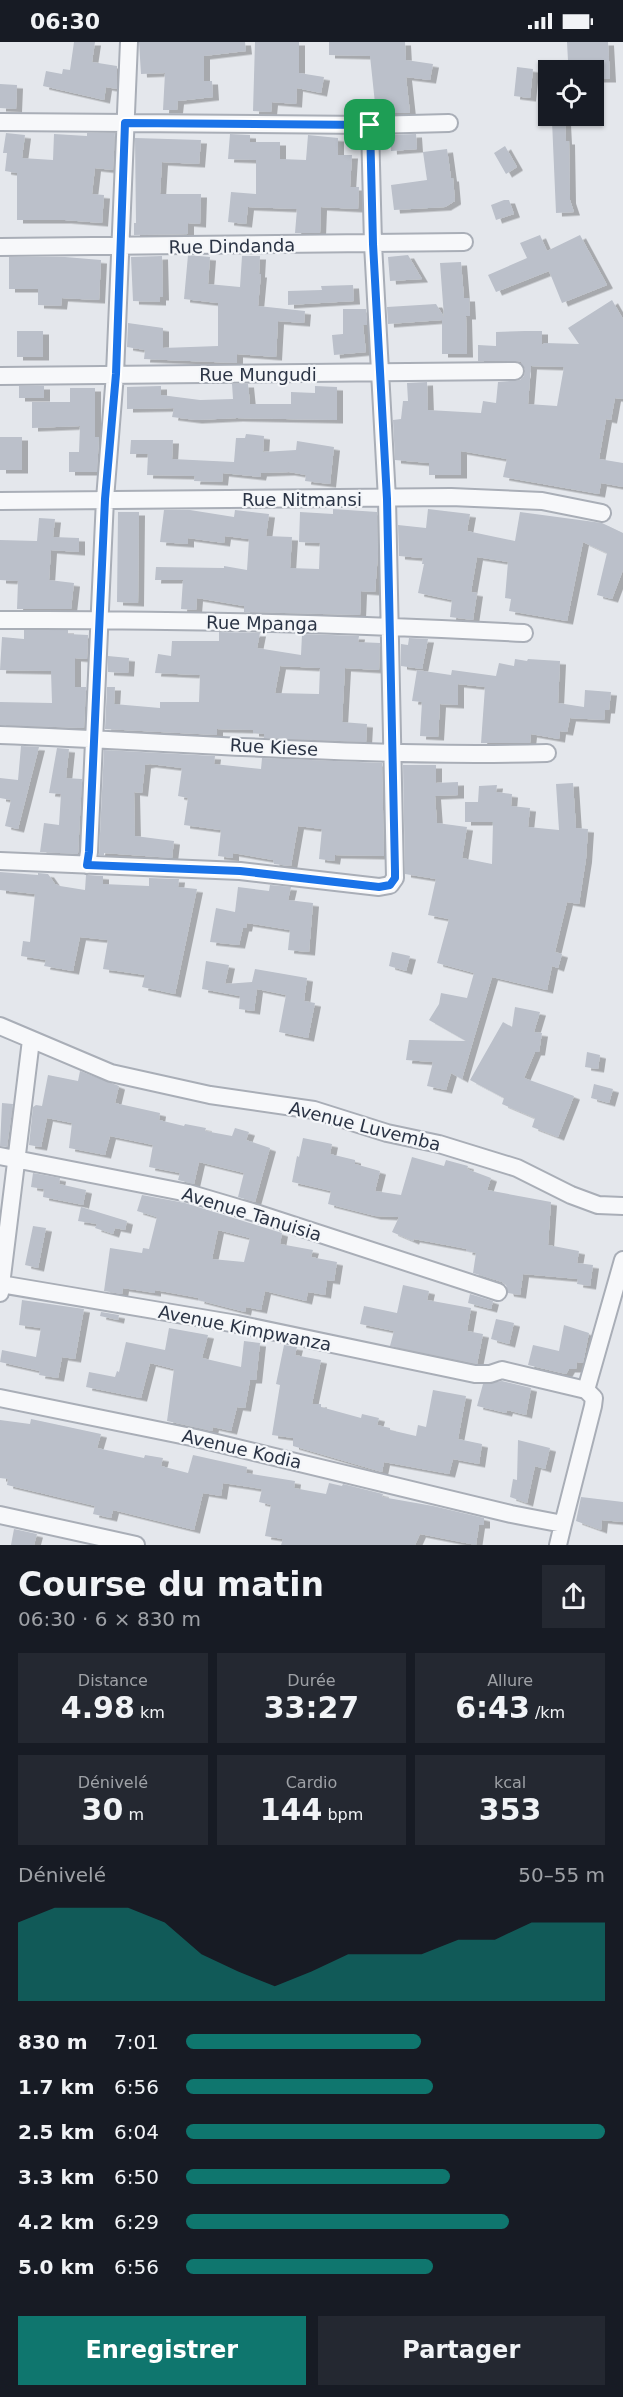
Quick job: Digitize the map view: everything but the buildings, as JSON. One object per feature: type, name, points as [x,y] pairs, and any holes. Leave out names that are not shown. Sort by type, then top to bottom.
[{"type":"street","points":[[87,865],[105,499],[116,374],[129,42]]},
{"type":"street","points":[[0,122],[370,125],[449,123]]},
{"type":"street","points":[[0,861],[240,871],[379,887],[390,885],[395,878],[387,499],[373,244],[370,125]]},
{"type":"street","name":"Rue Dindanda","points":[[0,247],[464,242]]},
{"type":"street","name":"Rue Mungudi","points":[[0,376],[515,372]]},
{"type":"street","name":"Rue Nitmansi","points":[[0,501],[451,497],[542,501],[602,513]]},
{"type":"street","name":"Rue Mpanga","points":[[0,620],[100,619],[388,626],[524,633]]},
{"type":"street","name":"Rue Kiese","points":[[0,735],[393,753],[468,755],[547,753]]},
{"type":"street","name":"Avenue Luvemba","points":[[0,1026],[111,1073],[210,1095],[314,1110],[387,1133],[438,1143],[517,1168],[571,1195],[598,1205],[623,1206]]},
{"type":"street","points":[[0,1287],[8,1157],[31,1040]]},
{"type":"street","name":"Avenue Tanuisia","points":[[8,1157],[188,1193],[498,1292]]},
{"type":"street","points":[[558,1545],[593,1406],[594,1398],[586,1390],[623,1260]]},
{"type":"street","name":"Avenue Kimpwanza","points":[[0,1287],[237,1324],[475,1374],[490,1374],[502,1370],[586,1390]]},
{"type":"street","name":"Avenue Kodia","points":[[0,1398],[196,1438],[563,1524]]},
{"type":"street","points":[[0,1515],[136,1545]]},
{"type":"route","points":[[125,123],[370,125],[373,244],[387,499],[395,878],[390,885],[379,887],[240,871],[87,865],[105,499],[116,374],[125,123]]}]
